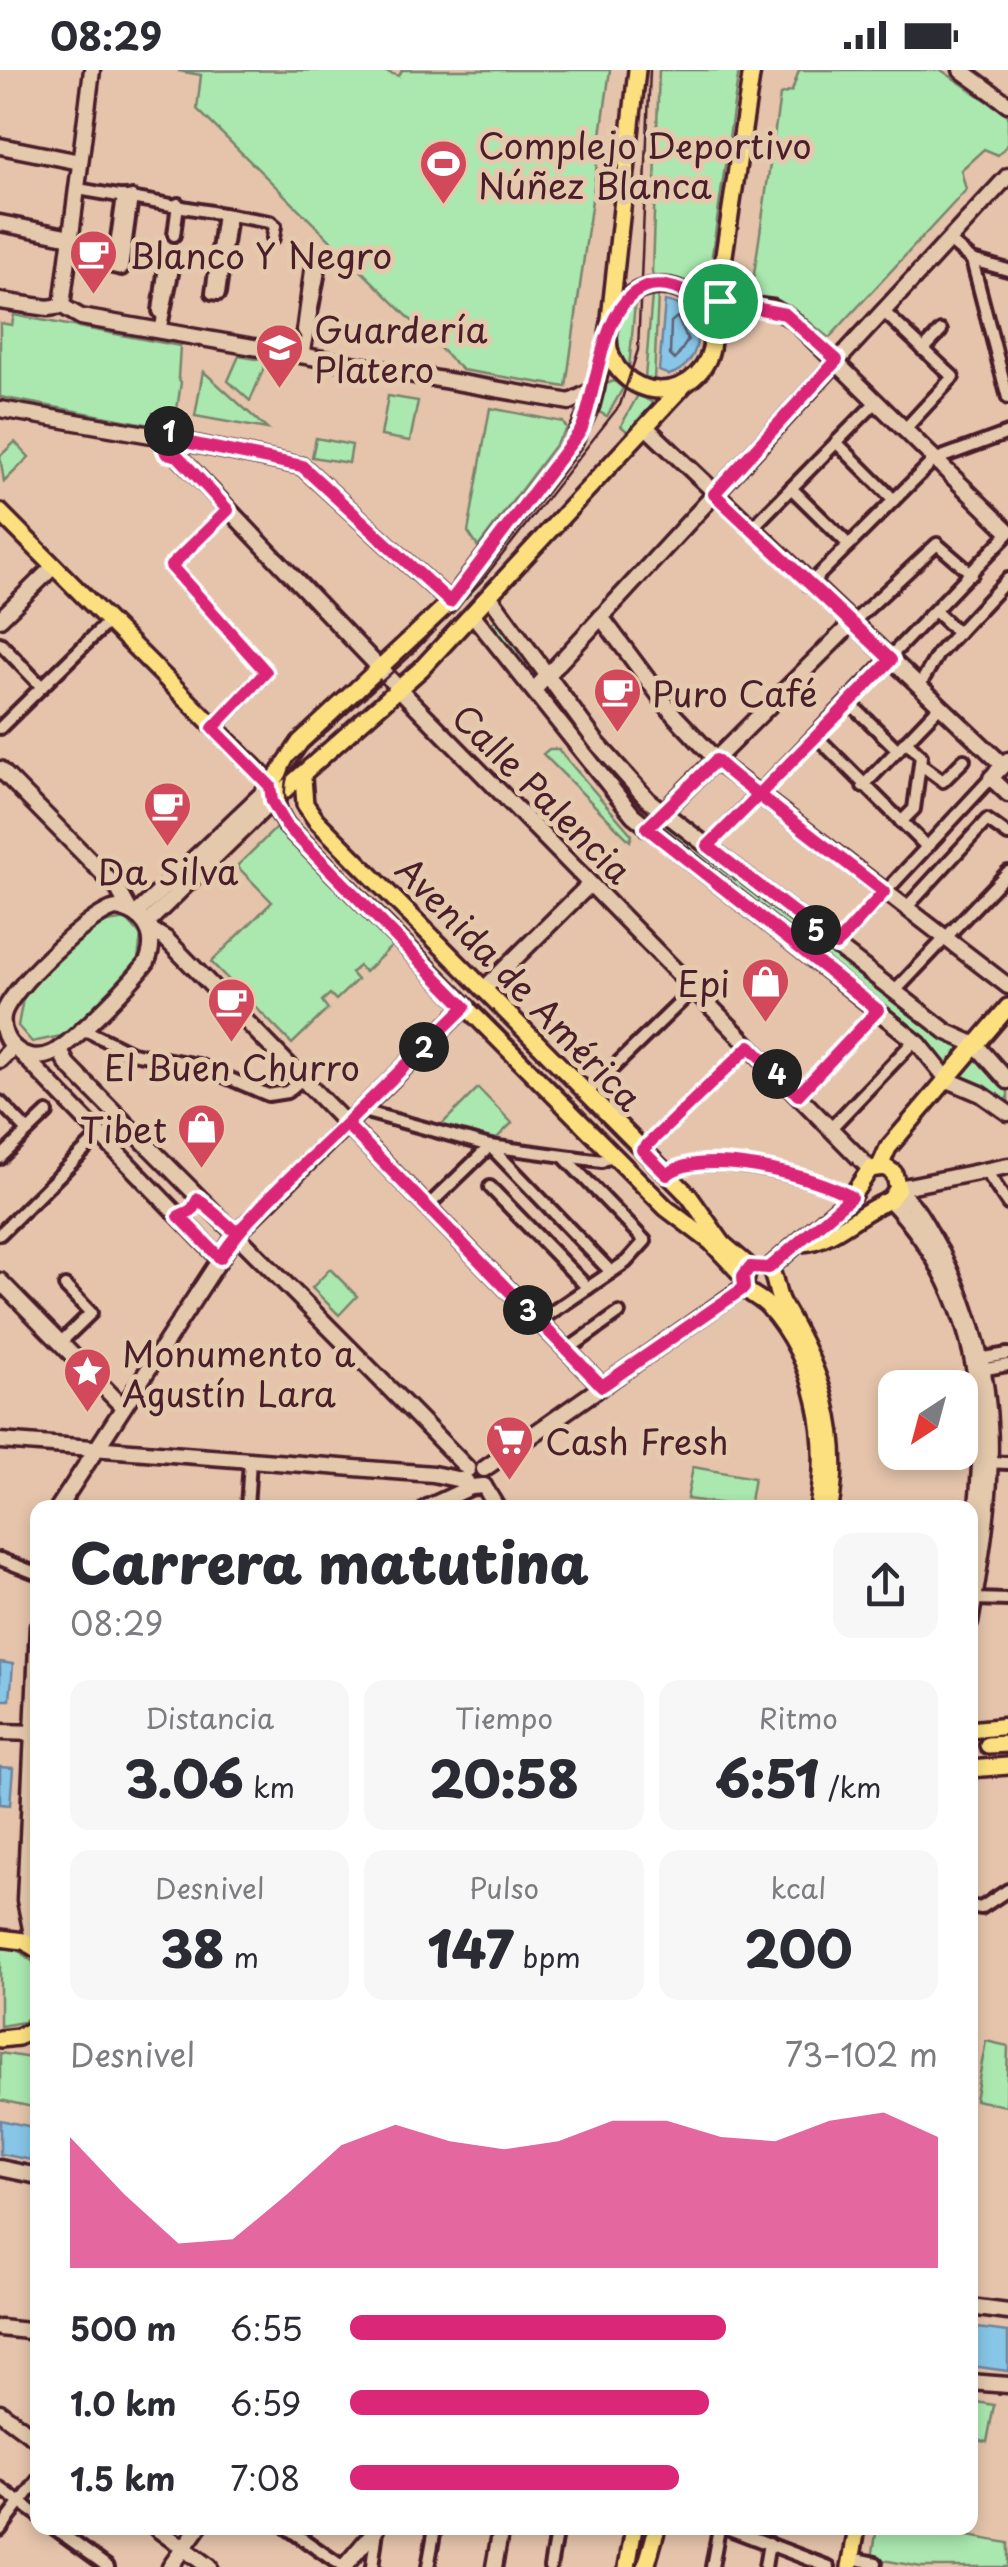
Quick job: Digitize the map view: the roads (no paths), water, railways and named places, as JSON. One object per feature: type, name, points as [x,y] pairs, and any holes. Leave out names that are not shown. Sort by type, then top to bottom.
[{"type":"main road","points":[[62,306],[92,70]]},
{"type":"main road","points":[[637,70],[609,332],[616,366],[636,384],[660,390],[685,384]]},
{"type":"main road","points":[[140,919],[399,689],[706,364],[720,301],[752,70]]},
{"type":"main road","points":[[961,70],[1008,104]]},
{"type":"main road","points":[[0,146],[80,162]]},
{"type":"main road","points":[[534,690],[1008,176]]},
{"type":"main road","points":[[0,223],[71,237]]},
{"type":"main road","points":[[140,919],[276,799],[300,742],[450,602],[574,441],[596,389],[617,308],[634,292],[666,286],[698,302],[712,332]]},
{"type":"main road","points":[[0,300],[48,308],[62,306],[80,318],[161,323],[303,356],[570,402],[596,389]]},
{"type":"main road","points":[[720,301],[785,314],[837,360],[1008,532]]},
{"type":"main road","points":[[0,409],[163,438],[178,429],[190,443],[302,466],[450,602]]},
{"type":"main road","points":[[647,428],[809,585],[1006,763],[991,778],[1008,794]]},
{"type":"main road","name":"Calle Palencia","points":[[163,438],[164,450],[178,456],[590,884],[830,1128],[875,1167]]},
{"type":"main road","points":[[178,456],[190,443]]},
{"type":"main road","name":"Avenida de América","points":[[0,512],[213,728],[465,1007],[612,1154],[749,1282]]},
{"type":"main road","points":[[0,619],[54,566]]},
{"type":"main road","points":[[490,597],[626,778],[662,811],[947,1032],[976,1044],[1008,1081]]},
{"type":"main road","points":[[473,615],[600,777],[647,828],[915,1040],[948,1080],[981,1094],[1008,1113]]},
{"type":"main road","points":[[601,617],[674,716],[716,760],[1008,986]]},
{"type":"main road","points":[[647,828],[852,624]]},
{"type":"main road","points":[[0,769],[118,889],[140,919],[152,948],[147,962],[59,1049],[40,1057],[10,1043]]},
{"type":"main road","name":"Avenida de América","points":[[303,778],[305,804],[316,820],[667,1175],[786,1330],[817,1403],[824,1459],[819,1500]]},
{"type":"main road","points":[[276,799],[316,820]]},
{"type":"main road","points":[[63,1500],[237,1233],[590,884]]},
{"type":"main road","points":[[220,1258],[10,1043],[2,1019],[7,994],[97,914],[110,909],[140,919],[166,939],[602,1386]]},
{"type":"main road","points":[[438,1500],[802,1243],[806,1234],[856,1192],[888,1148],[1008,1007]]},
{"type":"main road","points":[[0,1060],[10,1043]]},
{"type":"main road","points":[[59,1049],[67,1064],[220,1222],[237,1233],[490,1500]]},
{"type":"main road","points":[[856,1192],[866,1197],[891,1195],[1008,1166]]},
{"type":"main road","points":[[875,1167],[894,1173],[891,1195],[938,1266],[962,1324],[996,1463],[978,1528]]},
{"type":"main road","points":[[802,1243],[816,1242],[891,1195]]},
{"type":"main road","points":[[891,1195],[920,1216],[947,1263],[985,1363],[996,1463],[978,1574]]},
{"type":"main road","points":[[179,1216],[192,1210],[198,1199]]},
{"type":"main road","points":[[200,1240],[220,1222]]},
{"type":"main road","points":[[769,1268],[826,1393],[834,1448],[831,1500]]},
{"type":"main road","points":[[0,1281],[89,1371],[119,1413],[128,1450]]},
{"type":"main road","points":[[749,1282],[774,1286]]},
{"type":"main road","points":[[0,1440],[471,1479]]},
{"type":"main road","points":[[978,1729],[1008,1726]]},
{"type":"main road","points":[[0,1732],[30,1733]]},
{"type":"main road","points":[[988,1741],[1008,1740]]},
{"type":"main road","points":[[978,1768],[1008,1766]]},
{"type":"main road","points":[[30,1816],[25,1900],[30,1922]]},
{"type":"main road","points":[[0,1938],[30,1947]]},
{"type":"main road","points":[[0,2038],[18,2038],[30,2031]]},
{"type":"main road","points":[[0,2168],[30,2174]]},
{"type":"main road","points":[[978,2309],[1008,2312]]},
{"type":"main road","points":[[0,2328],[30,2331]]},
{"type":"main road","points":[[978,2383],[1008,2385]]},
{"type":"main road","points":[[0,2412],[30,2434]]},
{"type":"main road","points":[[166,2535],[210,2567]]},
{"type":"main road","points":[[170,2567],[193,2535]]},
{"type":"main road","points":[[343,2567],[367,2535]]},
{"type":"main road","points":[[494,2567],[499,2535]]},
{"type":"main road","points":[[627,2567],[633,2535]]},
{"type":"main road","points":[[644,2567],[648,2535]]},
{"type":"main road","points":[[644,2567],[655,2535]]},
{"type":"main road","points":[[851,2562],[856,2535]]},
{"type":"street","points":[[78,189],[270,222],[275,226],[274,238]]},
{"type":"street","points":[[127,196],[122,269],[113,268],[127,196]]},
{"type":"street","points":[[174,235],[178,204]]},
{"type":"street","points":[[226,215],[219,294],[212,293],[226,215]]},
{"type":"street","points":[[948,240],[972,260],[1008,270]]},
{"type":"street","points":[[166,258],[175,259],[168,312],[161,323],[166,258]]},
{"type":"street","points":[[972,260],[1008,398]]},
{"type":"street","points":[[303,356],[319,271],[311,270],[303,330],[306,335]]},
{"type":"street","points":[[882,311],[953,377],[904,430]]},
{"type":"street","points":[[924,350],[942,331]]},
{"type":"street","points":[[998,353],[1008,343]]},
{"type":"street","points":[[751,529],[877,401]]},
{"type":"street","points":[[809,585],[934,460],[1008,433]]},
{"type":"street","points":[[836,442],[894,500]]},
{"type":"street","points":[[792,488],[849,545]]},
{"type":"street","points":[[213,728],[266,672],[171,566],[228,510]]},
{"type":"street","points":[[708,846],[891,660],[1008,532]]},
{"type":"street","points":[[852,624],[937,544],[972,574]]},
{"type":"street","points":[[918,686],[958,633],[1008,580]]},
{"type":"street","points":[[936,612],[958,633]]},
{"type":"street","points":[[0,728],[108,622]]},
{"type":"street","points":[[0,643],[42,687]]},
{"type":"street","points":[[864,786],[940,706]]},
{"type":"street","points":[[855,708],[922,756],[914,809],[901,822]]},
{"type":"street","points":[[816,736],[927,847]]},
{"type":"street","points":[[920,764],[943,781],[964,760]]},
{"type":"street","points":[[836,945],[991,778]]},
{"type":"street","points":[[906,908],[987,820],[1008,836]]},
{"type":"street","points":[[941,839],[957,853]]},
{"type":"street","points":[[895,991],[1008,872]]},
{"type":"street","points":[[586,1094],[694,989]]},
{"type":"street","points":[[798,1095],[878,1010]]},
{"type":"street","points":[[81,1028],[132,1053],[198,1065],[268,1095],[287,1092],[302,1079]]},
{"type":"street","points":[[830,1128],[915,1040]]},
{"type":"street","points":[[642,1150],[750,1046]]},
{"type":"street","points":[[0,1102],[28,1131]]},
{"type":"street","points":[[364,1106],[370,1112],[487,1148],[602,1161],[612,1154]]},
{"type":"street","points":[[0,1157],[46,1113]]},
{"type":"street","points":[[0,1234],[100,1135]]},
{"type":"street","points":[[427,1207],[487,1148]]},
{"type":"street","points":[[487,1148],[612,1272]]},
{"type":"street","points":[[539,1322],[612,1272],[645,1241],[565,1157]]},
{"type":"street","points":[[667,1175],[684,1165],[764,1168],[856,1192]]},
{"type":"street","points":[[986,1171],[1008,1204]]},
{"type":"street","points":[[490,1188],[588,1288]]},
{"type":"street","points":[[60,1343],[91,1312],[65,1286]]},
{"type":"street","points":[[567,1350],[619,1313]]},
{"type":"street","points":[[985,1363],[1008,1354]]},
{"type":"street","points":[[985,1363],[1008,1366]]},
{"type":"street","points":[[248,1500],[250,1460]]},
{"type":"street","points":[[0,1559],[30,1571]]},
{"type":"street","points":[[978,1599],[1008,1600]]},
{"type":"street","points":[[978,1907],[1008,1890]]},
{"type":"street","points":[[0,2488],[30,2510]]},
{"type":"street","points":[[0,2530],[30,2490]]},
{"type":"street","points":[[64,2535],[108,2567]]},
{"type":"street","points":[[297,2535],[343,2567]]},
{"type":"street","points":[[372,2567],[376,2535]]},
{"type":"street","points":[[428,2567],[434,2535]]},
{"type":"street","points":[[550,2567],[555,2535]]},
{"type":"street","points":[[712,2567],[718,2535]]},
{"type":"street","points":[[745,2535],[829,2567]]},
{"type":"street","points":[[765,2567],[769,2544]]},
{"type":"street","points":[[851,2562],[876,2563]]},
{"type":"water","points":[[665,301],[688,313],[697,336],[691,359],[669,375],[659,371]]},
{"type":"water","points":[[0,1662],[13,1664],[10,1700],[0,1700]]},
{"type":"water","points":[[0,1767],[13,1768],[10,1805],[0,1804]]},
{"type":"water","points":[[0,2120],[30,2126],[30,2160],[0,2154]]},
{"type":"water","points":[[978,2328],[1008,2332],[1008,2371],[978,2367]]},
{"type":"tunnel","points":[[978,1739],[989,1738]]},
{"type":"tram line","points":[[650,70],[638,350],[620,405],[481,582],[409,657],[294,761],[286,780],[285,798],[303,832],[675,1204]]},
{"type":"place","name":"Complejo Deportivo Núñez Blanca","points":[[443,206]]},
{"type":"place","name":"Blanco Y Negro","points":[[94,296]]},
{"type":"place","name":"Guardería Platero","points":[[279,390]]},
{"type":"place","name":"Puro Café","points":[[617,734]]},
{"type":"place","name":"Da Silva","points":[[168,848]]},
{"type":"place","name":"Epi","points":[[765,1024]]},
{"type":"place","name":"El Buen Churro","points":[[232,1044]]},
{"type":"place","name":"Tibet","points":[[202,1170]]},
{"type":"place","name":"Monumento a Agustín Lara","points":[[87,1414]]},
{"type":"place","name":"Cash Fresh","points":[[510,1482]]}]
